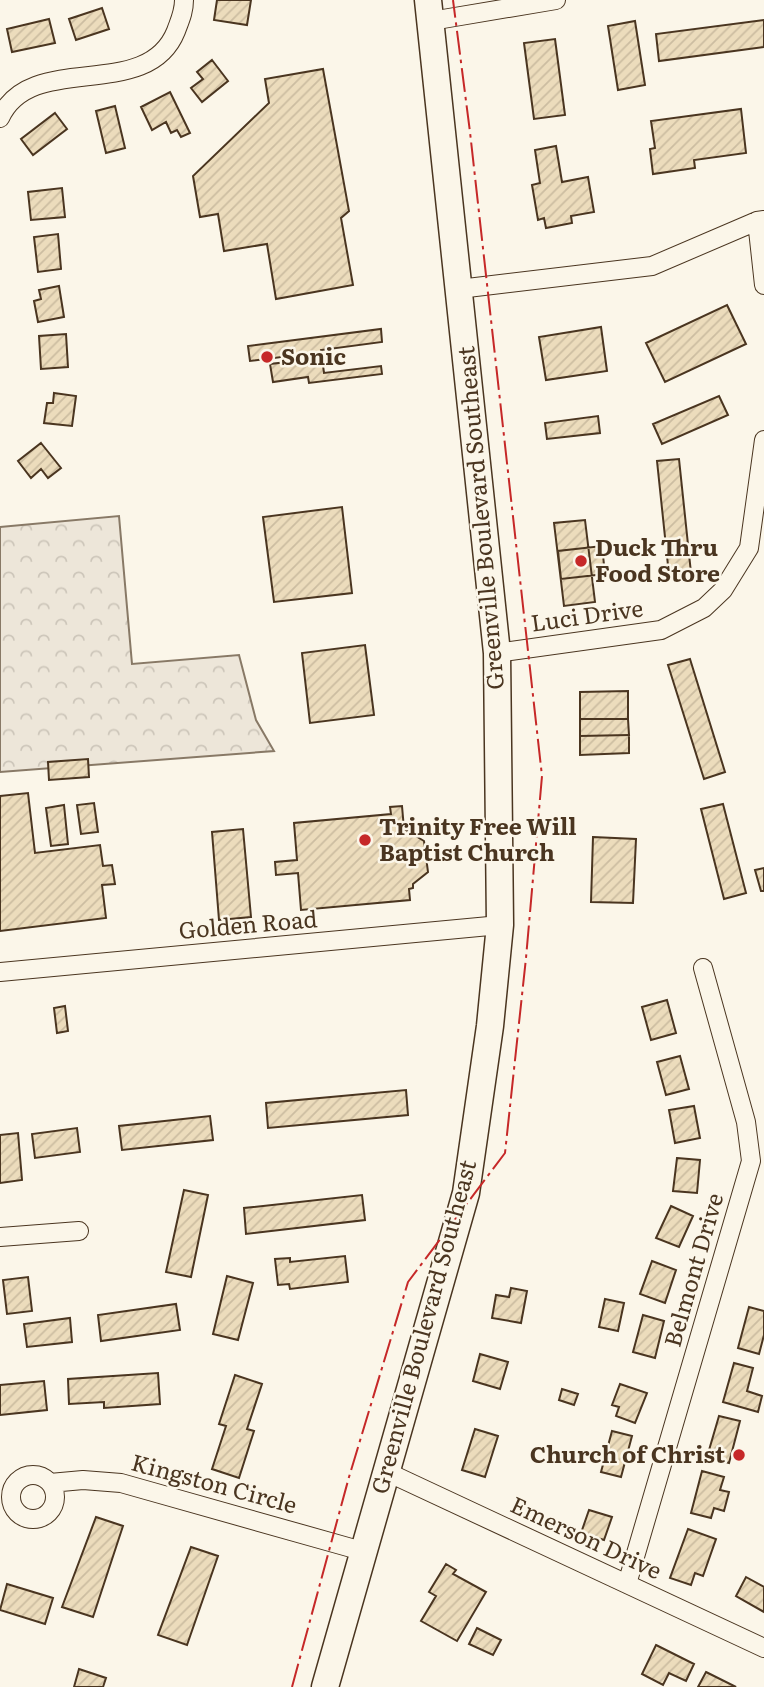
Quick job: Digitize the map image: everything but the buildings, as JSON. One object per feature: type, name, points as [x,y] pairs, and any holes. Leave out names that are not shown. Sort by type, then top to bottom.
[{"type":"highway","name":"Greenville Boulevard Southeast","points":[[325,1687],[466,1193],[490,1026],[500,925],[497,653],[429,11]]},
{"type":"street","points":[[0,118],[18,93],[46,82],[138,67],[156,60],[174,37],[184,10],[184,0]]},
{"type":"street","points":[[429,11],[556,0]]},
{"type":"street","points":[[459,289],[652,266],[761,220],[764,285]]},
{"type":"street","name":"Luci Drive","points":[[497,653],[661,630],[704,608],[723,590],[749,548],[764,440]]},
{"type":"street","name":"Golden Road","points":[[0,972],[500,925]]},
{"type":"street","name":"Belmont Drive","points":[[627,1584],[751,1161],[746,1122],[703,968]]},
{"type":"street","points":[[0,1237],[79,1231]]},
{"type":"street","name":"Emerson Drive","points":[[387,1472],[764,1648]]},
{"type":"street","name":"Kingston Circle","points":[[50,1483],[83,1479],[121,1483],[362,1551]]},
{"type":"green space","points":[[119,516],[132,664],[239,655],[256,720],[274,751],[0,772],[0,527]]},
{"type":"power","points":[[292,1687],[349,1477],[408,1282],[505,1153],[526,958],[542,776],[453,0]]},
{"type":"place","name":"Sonic","points":[[267,357]]},
{"type":"place","name":"Duck Thru Food Store","points":[[581,561]]},
{"type":"place","name":"Trinity Free Will Baptist Church","points":[[365,840]]},
{"type":"place","name":"Church of Christ","points":[[739,1455]]}]
